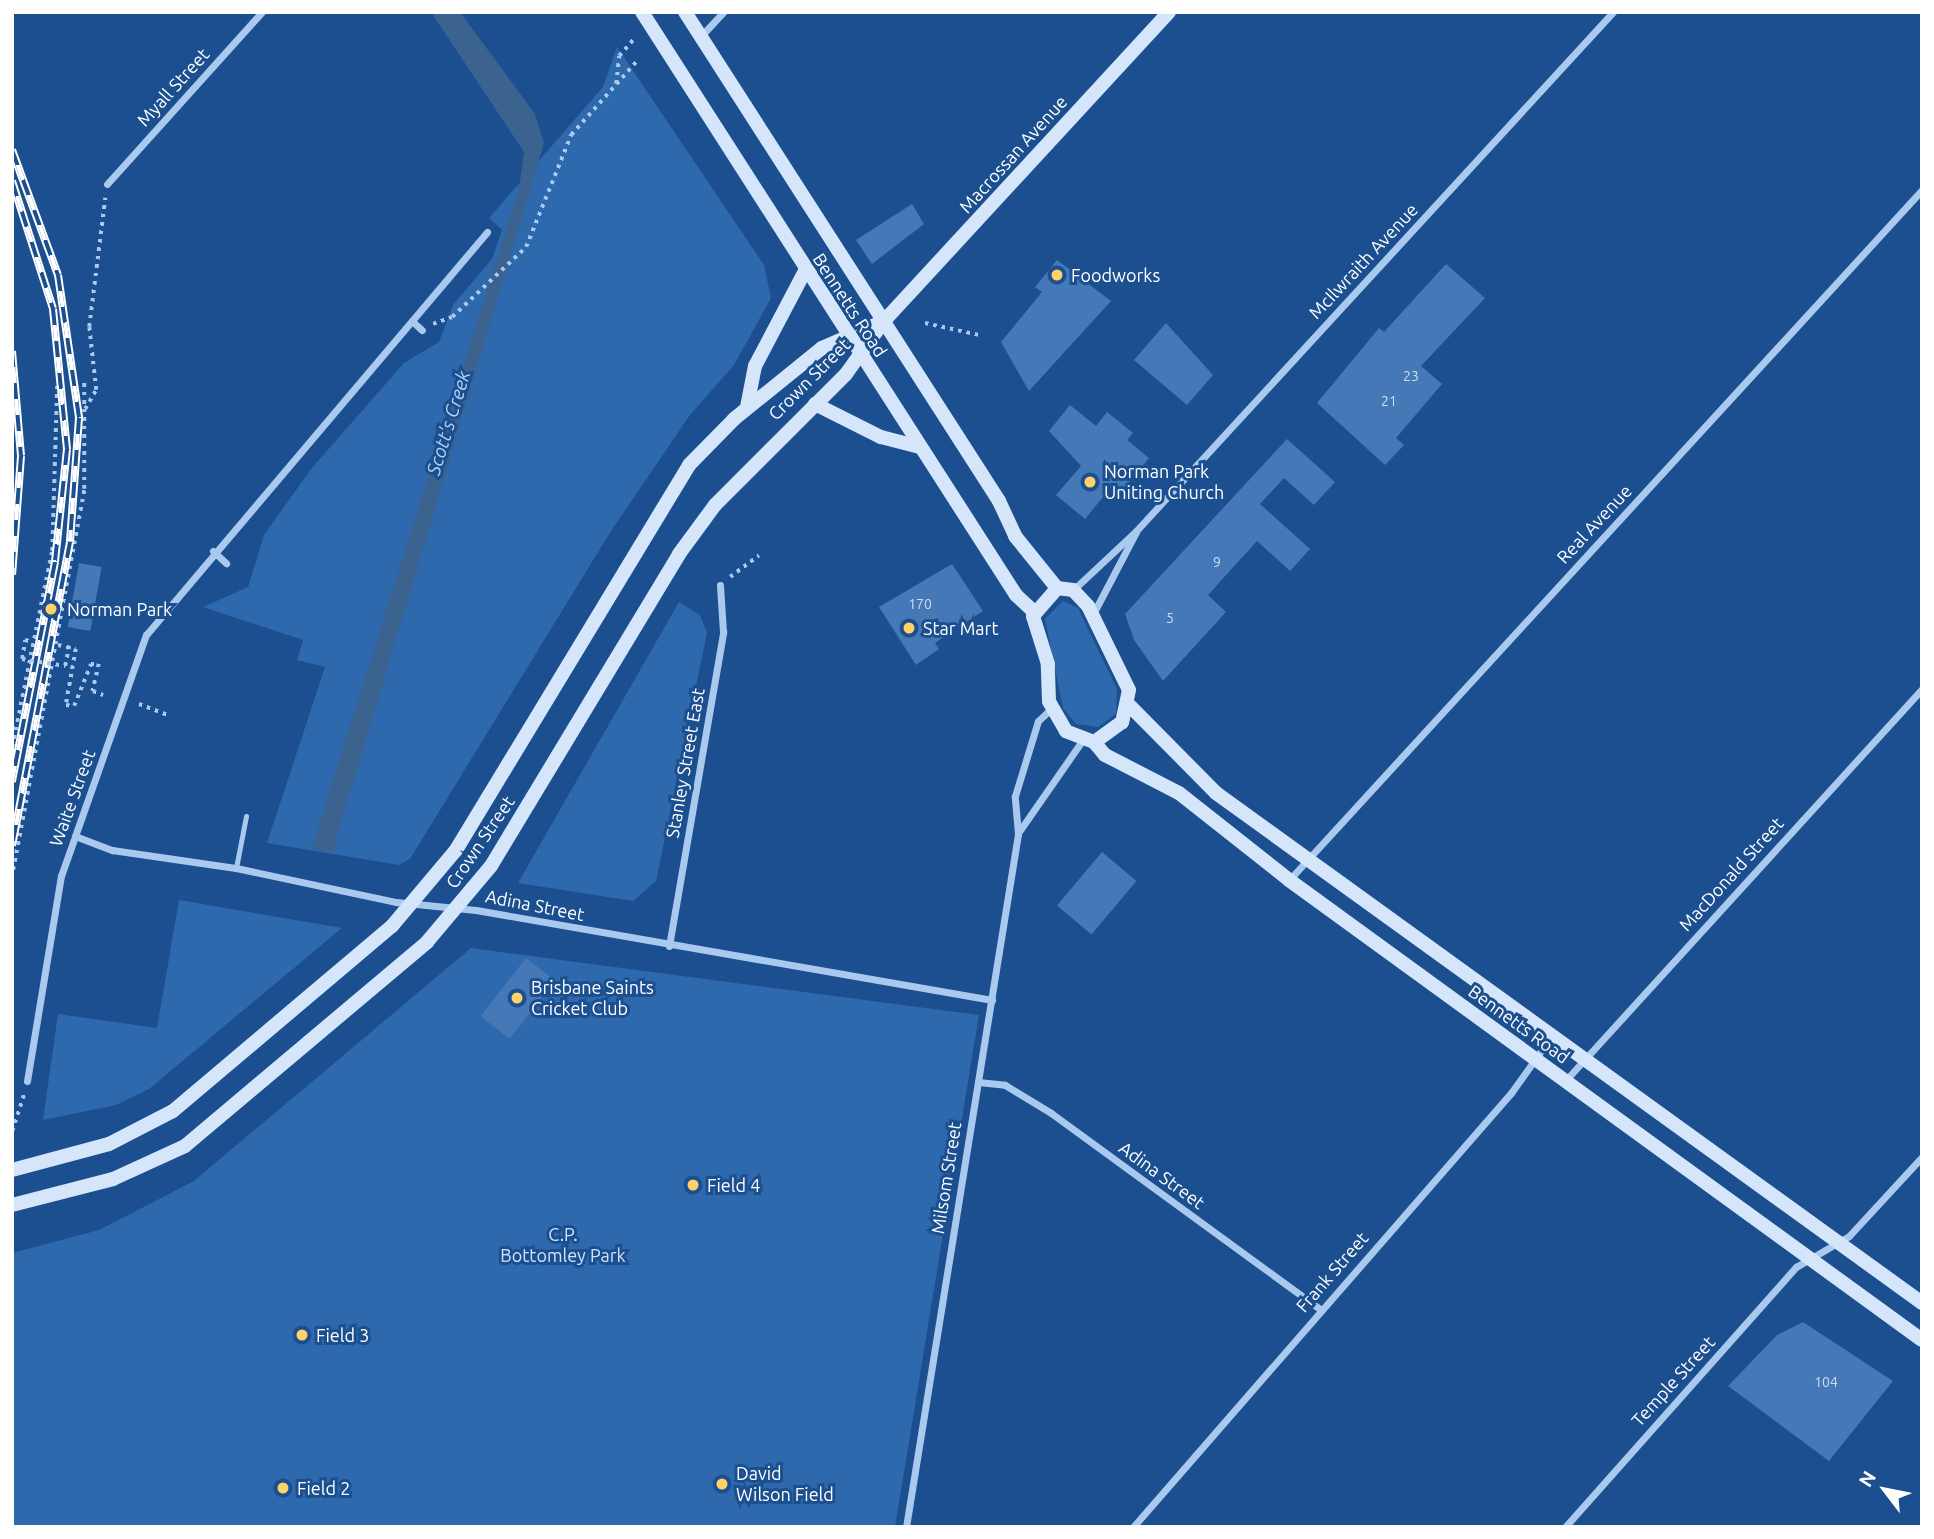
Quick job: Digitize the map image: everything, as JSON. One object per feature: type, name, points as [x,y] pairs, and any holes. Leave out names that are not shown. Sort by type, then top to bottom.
[{"type":"main road","name":"Bennetts Road","points":[[642,12],[805,271],[1016,595],[1034,612]]},
{"type":"main road","name":"Bennetts Road","points":[[685,12],[884,321],[1015,536],[1057,588]]},
{"type":"main road","name":"Macrossan Avenue","points":[[884,321],[1169,12]]},
{"type":"main road","points":[[747,407],[755,366],[805,271]]},
{"type":"main road","name":"Crown Street","points":[[12,1170],[109,1144],[173,1111],[368,950],[413,904],[463,839],[677,483],[747,407],[846,333],[884,321]]},
{"type":"main road","name":"Crown Street","points":[[12,1205],[113,1179],[185,1146],[394,973],[460,907],[506,843],[679,554],[746,470],[861,356],[884,321]]},
{"type":"main road","points":[[815,404],[881,437],[920,447]]},
{"type":"main road","points":[[1052,708],[1034,612],[1057,588],[1073,590],[1092,615],[1129,690],[1130,706],[1116,728],[1088,741]]},
{"type":"main road","name":"Bennetts Road","points":[[1130,706],[1198,779],[1922,1303]]},
{"type":"main road","name":"Bennetts Road","points":[[1052,708],[1105,755],[1164,781],[1289,880],[1806,1259],[1922,1340]]},
{"type":"street","name":"Myall Street","points":[[107,184],[262,12]]},
{"type":"street","points":[[700,37],[723,12]]},
{"type":"street","name":"McIlwraith Avenue","points":[[1073,590],[1136,531],[1613,12]]},
{"type":"street","name":"Real Avenue","points":[[1289,880],[1922,190]]},
{"type":"street","name":"Waite Street","points":[[27,1081],[60,884],[146,635],[213,551],[413,322],[487,232]]},
{"type":"street","points":[[413,322],[422,330]]},
{"type":"street","name":"McIlwraith Avenue","points":[[1092,615],[1136,531]]},
{"type":"street","points":[[213,551],[226,563]]},
{"type":"street","name":"Stanley Street East","points":[[669,946],[723,632],[720,584]]},
{"type":"street","name":"MacDonald Street","points":[[1564,1082],[1922,689]]},
{"type":"street","name":"Milsom Street","points":[[906,1527],[1018,834],[1015,796],[1021,764],[1038,721],[1052,708]]},
{"type":"street","name":"Milsom Street","points":[[1018,834],[1088,741]]},
{"type":"street","name":"Adina Street","points":[[75,836],[112,850],[236,868],[413,904],[460,907],[669,946],[992,1000]]},
{"type":"street","name":"Frank Street","points":[[1133,1527],[1535,1060],[1551,1037]]},
{"type":"street","name":"Adina Street","points":[[978,1082],[1005,1085],[1051,1113],[1320,1309]]},
{"type":"street","points":[[1806,1259],[1838,1243],[1922,1157]]},
{"type":"street","name":"Temple Street","points":[[1565,1527],[1806,1259]]},
{"type":"lane","points":[[236,868],[246,816]]},
{"type":"path","points":[[617,84],[619,56],[633,40]]},
{"type":"path","points":[[422,330],[452,317],[477,286],[526,247],[571,135],[637,61]]},
{"type":"path","points":[[85,409],[96,390],[89,327],[107,184]]},
{"type":"path","points":[[925,323],[979,335]]},
{"type":"path","points":[[13,870],[58,645],[84,489],[84,382]]},
{"type":"path","points":[[12,747],[33,642],[59,480],[57,384]]},
{"type":"path","points":[[720,584],[759,555]]},
{"type":"path","points":[[33,642],[24,640],[22,659],[65,666],[69,646]]},
{"type":"path","points":[[58,645],[76,649],[66,705],[74,706],[90,664],[99,664],[93,691],[103,695]]},
{"type":"path","points":[[139,705],[168,715]]},
{"type":"path","points":[[12,1131],[27,1081]]},
{"type":"green space","points":[[617,47],[764,265],[771,298],[734,365],[690,415],[611,531],[410,859],[399,865],[267,843],[325,667],[297,660],[303,640],[203,607],[248,587],[264,535],[311,469],[404,363],[439,342],[453,305],[492,259],[502,230],[489,218],[603,87]]},
{"type":"green space","points":[[1063,601],[1078,608],[1117,689],[1116,714],[1098,727],[1076,724],[1063,708],[1045,619]]},
{"type":"green space","points":[[679,602],[700,615],[707,633],[656,881],[633,901],[518,883]]},
{"type":"green space","points":[[179,900],[342,928],[149,1089],[116,1105],[43,1120],[58,1014],[157,1028]]},
{"type":"green space","name":"C.P. Bottomley Park","points":[[471,948],[979,1015],[895,1527],[12,1527],[12,1253],[99,1230],[194,1181]]},
{"type":"water","name":"Scott's Creek","points":[[431,12],[460,12],[535,114],[544,143],[332,853],[311,850],[519,188],[524,152]]},
{"type":"building","points":[[912,204],[924,224],[872,264],[856,240]]},
{"type":"building","points":[[1057,260],[1111,301],[1029,391],[1001,342],[1042,292],[1035,287]]},
{"type":"building","points":[[1446,264],[1485,298],[1421,366],[1442,384],[1396,438],[1404,445],[1385,465],[1317,403],[1379,328],[1384,332]]},
{"type":"building","points":[[1166,323],[1213,375],[1187,405],[1134,360]]},
{"type":"building","name":"Norman Park Uniting Church","points":[[1070,405],[1096,426],[1107,412],[1133,433],[1127,440],[1149,458],[1121,493],[1112,486],[1085,519],[1056,495],[1081,466],[1049,431]]},
{"type":"building","points":[[1287,439],[1335,482],[1314,505],[1284,478],[1260,504],[1310,549],[1290,571],[1257,541],[1208,595],[1226,612],[1163,681],[1134,640],[1125,614]]},
{"type":"building","name":"Norman Park","points":[[79,563],[102,567],[90,631],[68,627]]},
{"type":"building","points":[[952,564],[983,611],[935,643],[939,649],[916,665],[879,607]]},
{"type":"building","points":[[1102,852],[1136,881],[1091,935],[1057,906]]},
{"type":"building","name":"Brisbane Saints Cricket Club","points":[[526,958],[555,981],[510,1039],[480,1016]]},
{"type":"building","points":[[1803,1322],[1893,1381],[1829,1461],[1728,1386],[1777,1335]]},
{"type":"railway","points":[[12,150],[58,275],[79,418],[70,542],[12,845]]},
{"type":"railway","points":[[12,181],[53,309],[67,449],[55,562],[12,782]]},
{"type":"railway","points":[[12,351],[21,456],[12,575]]},
{"type":"place","name":"Foodworks","points":[[1057,275]]},
{"type":"place","name":"Norman Park Uniting Church","points":[[1090,482]]},
{"type":"place","name":"Norman Park","points":[[51,609]]},
{"type":"place","name":"Star Mart","points":[[909,628]]},
{"type":"place","name":"Brisbane Saints Cricket Club","points":[[517,998]]},
{"type":"place","name":"Field 4","points":[[693,1185]]},
{"type":"place","name":"Field 3","points":[[302,1335]]},
{"type":"place","name":"David Wilson Field","points":[[722,1484]]},
{"type":"place","name":"Field 2","points":[[283,1488]]}]
